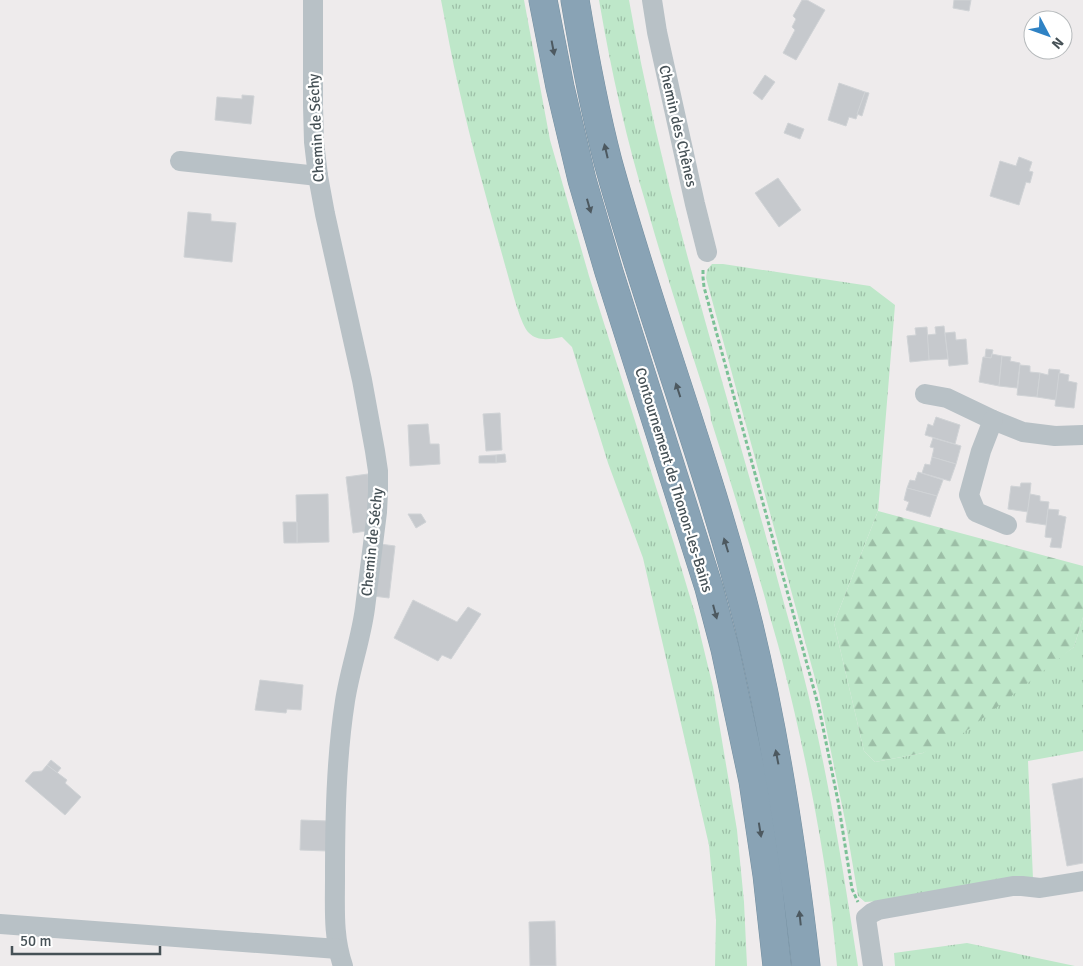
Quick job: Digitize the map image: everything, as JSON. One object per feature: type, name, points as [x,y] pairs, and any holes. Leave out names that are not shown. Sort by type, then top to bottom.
[{"type":"highway","name":"Contournement de Thonon-les-Bains","points":[[544,0],[560,86],[582,180],[609,272],[709,588],[725,649],[753,781],[767,875],[777,966]]},
{"type":"highway","name":"Contournement de Thonon-les-Bains","points":[[575,0],[587,71],[608,160],[728,551],[748,626],[766,703],[780,776],[797,885],[806,966]]},
{"type":"street","name":"Chemin de Séchy","points":[[313,0],[312,106],[318,176],[369,418],[375,451],[378,485],[377,512],[362,630],[346,699],[342,728],[336,814],[335,871],[336,933],[340,958]]},
{"type":"street","name":"Chemin des Chênes","points":[[652,0],[657,32],[707,252]]},
{"type":"street","points":[[180,161],[318,176]]},
{"type":"street","points":[[925,394],[948,398],[1023,432],[1055,436],[1083,435]]},
{"type":"street","points":[[993,420],[981,451],[969,495],[976,512],[1007,525]]},
{"type":"street","points":[[873,966],[866,918],[872,913],[885,908],[1004,888],[1022,886],[1040,888],[1083,882]]},
{"type":"street","points":[[0,924],[340,958]]},
{"type":"path","points":[[707,252],[703,277],[704,287],[819,708],[838,801],[852,889],[866,918]]},
{"type":"green space","points":[[441,0],[524,0],[550,140],[589,276],[696,617],[713,687],[737,830],[744,902],[747,966],[715,966],[716,920],[709,845],[643,558],[608,463],[572,347],[562,337],[545,339],[533,336],[525,328],[518,311],[469,133]]},
{"type":"green space","points":[[599,0],[629,0],[642,70],[675,209],[808,694],[832,809],[858,966],[837,966],[816,812],[782,660],[711,420],[710,410],[640,185],[620,106]]},
{"type":"green space","points":[[712,264],[723,264],[870,286],[895,305],[878,511],[834,623],[864,751],[875,762],[923,753],[1074,647],[1083,617],[1083,751],[1028,761],[1033,879],[880,901],[865,902],[858,896],[846,825],[819,693],[706,278],[707,270]]},
{"type":"green space","points":[[878,511],[1083,566],[1083,617],[1074,647],[965,732],[923,753],[875,762],[864,751],[834,623]]},
{"type":"green space","points":[[967,943],[1075,966],[895,966],[894,953]]},
{"type":"building","points":[[802,0],[807,0],[825,10],[796,60],[783,53],[795,30],[792,27],[796,19],[793,16]]},
{"type":"building","points":[[954,0],[971,0],[969,11],[953,8]]},
{"type":"building","points":[[765,75],[775,82],[762,100],[753,93]]},
{"type":"building","points":[[839,83],[865,92],[856,119],[849,117],[846,126],[828,120]]},
{"type":"building","points":[[865,92],[869,93],[862,116],[857,114]]},
{"type":"building","points":[[242,95],[254,96],[251,124],[215,120],[217,97],[242,99]]},
{"type":"building","points":[[788,123],[804,129],[800,139],[784,133]]},
{"type":"building","points":[[1019,157],[1032,162],[1029,171],[1033,172],[1030,183],[1026,182],[1019,205],[990,196],[1000,161],[1016,166]]},
{"type":"building","points":[[778,178],[801,210],[779,227],[755,193]]},
{"type":"building","points":[[188,212],[211,214],[211,221],[236,223],[232,262],[184,257]]},
{"type":"building","points":[[944,326],[948,359],[929,360],[927,335],[936,334],[935,327]]},
{"type":"building","points":[[927,327],[929,360],[910,362],[907,336],[916,335],[915,328]]},
{"type":"building","points":[[955,332],[956,340],[966,339],[968,364],[949,366],[945,333]]},
{"type":"building","points":[[986,349],[993,350],[991,358],[985,357]]},
{"type":"building","points":[[992,354],[1002,356],[999,386],[979,382],[983,357],[991,358]]},
{"type":"building","points":[[1002,356],[1011,357],[1010,361],[1020,363],[1017,388],[999,386]]},
{"type":"building","points":[[1020,365],[1030,366],[1030,372],[1040,373],[1037,397],[1017,395]]},
{"type":"building","points":[[1049,369],[1060,370],[1056,400],[1037,397],[1040,373],[1048,375]]},
{"type":"building","points":[[1059,373],[1069,375],[1068,381],[1077,383],[1074,408],[1055,406]]},
{"type":"building","points":[[500,413],[502,450],[486,451],[483,414]]},
{"type":"building","points":[[936,417],[960,425],[955,444],[925,435],[928,424],[933,426]]},
{"type":"building","points":[[428,424],[430,444],[439,444],[440,464],[410,466],[408,425]]},
{"type":"building","points":[[933,438],[961,446],[956,464],[932,457],[934,448],[930,447]]},
{"type":"building","points":[[505,454],[506,462],[496,463],[496,455]]},
{"type":"building","points":[[496,455],[496,463],[479,463],[479,456]]},
{"type":"building","points":[[932,457],[956,464],[950,481],[922,473],[925,464],[930,465]]},
{"type":"building","points":[[918,472],[943,480],[937,496],[907,488],[910,480],[915,481]]},
{"type":"building","points":[[368,474],[371,507],[366,531],[353,533],[346,477]]},
{"type":"building","points":[[1021,483],[1031,483],[1028,512],[1008,509],[1011,486],[1020,487]]},
{"type":"building","points":[[907,488],[937,496],[930,517],[906,510],[909,502],[904,500]]},
{"type":"building","points":[[328,494],[329,542],[297,543],[296,495]]},
{"type":"building","points":[[1030,494],[1040,496],[1040,501],[1049,502],[1046,525],[1026,522]]},
{"type":"building","points":[[1048,509],[1059,510],[1058,515],[1066,517],[1061,548],[1050,547],[1052,538],[1045,537]]},
{"type":"building","points":[[408,514],[421,514],[426,522],[416,528]]},
{"type":"building","points":[[283,522],[297,522],[297,543],[284,543]]},
{"type":"building","points":[[380,544],[395,546],[389,598],[373,596]]},
{"type":"building","points":[[413,600],[457,622],[468,607],[481,614],[451,659],[442,655],[438,661],[394,638]]},
{"type":"building","points":[[260,680],[303,685],[301,710],[287,709],[286,713],[255,710]]},
{"type":"building","points":[[51,760],[61,768],[57,773],[47,765]]},
{"type":"building","points":[[47,765],[67,780],[65,783],[81,797],[65,815],[25,781],[33,772],[42,771]]},
{"type":"building","points":[[1083,778],[1083,863],[1067,866],[1052,784]]},
{"type":"building","points":[[301,820],[328,821],[327,851],[300,850]]},
{"type":"building","points":[[555,921],[556,966],[530,966],[529,922]]}]
